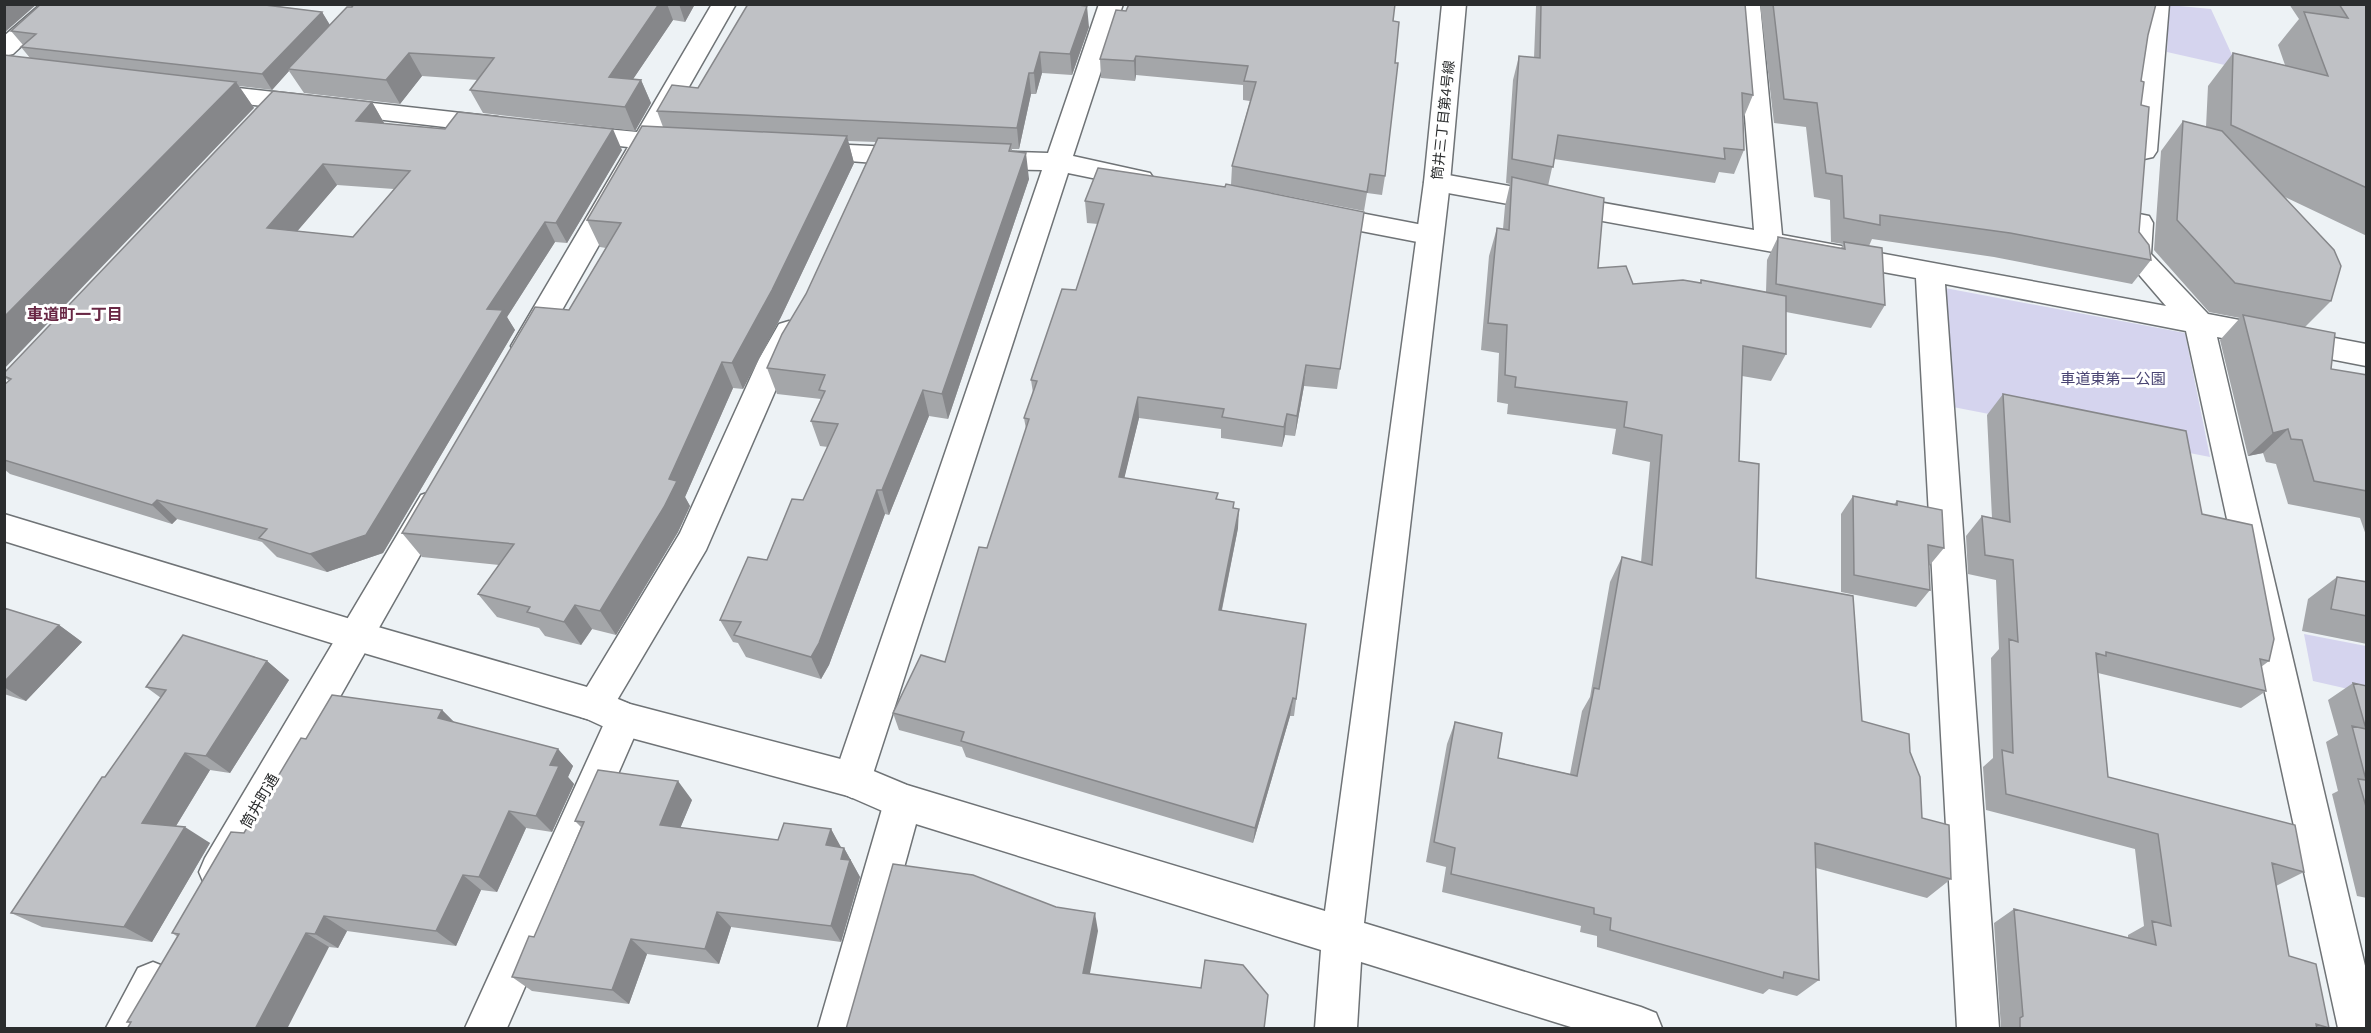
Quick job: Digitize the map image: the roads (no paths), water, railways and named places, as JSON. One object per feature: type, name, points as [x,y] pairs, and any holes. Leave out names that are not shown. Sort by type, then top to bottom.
[{"type":"street","points":[[7,61],[57,4]]},
{"type":"street","points":[[513,369],[724,4]]},
{"type":"street","points":[[852,780],[1111,4]]},
{"type":"street","name":"筒井三丁目第4号線","points":[[1336,1029],[1342,938],[1428,236],[1437,182],[1454,4]]},
{"type":"street","points":[[1748,4],[1769,242]]},
{"type":"street","points":[[2157,4],[2137,256],[2199,323],[2358,987],[2359,1029]]},
{"type":"street","points":[[254,127],[301,77]]},
{"type":"street","points":[[173,89],[645,142],[702,145]]},
{"type":"street","points":[[782,150],[1059,162],[1162,183]]},
{"type":"street","points":[[859,185],[873,154]]},
{"type":"street","points":[[1437,182],[2367,355]]},
{"type":"street","points":[[1290,208],[1428,236]]},
{"type":"street","points":[[1930,272],[1978,1029]]},
{"type":"street","points":[[486,1029],[609,712],[694,540],[774,359],[802,309]]},
{"type":"street","name":"筒井町通","points":[[199,904],[447,482]]},
{"type":"street","points":[[4,527],[609,712],[852,780],[903,802],[1641,1029]]},
{"type":"street","points":[[839,1029],[903,802]]},
{"type":"street","points":[[127,1029],[169,956]]},
{"type":"district","name":"車道町一丁目","points":[[75,314]]},
{"type":"park label","name":"車道東第一公園","points":[[2113,379]]}]
